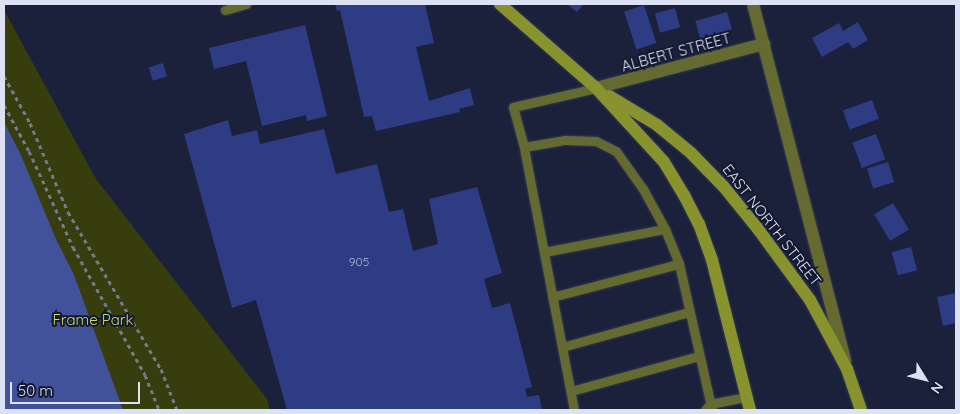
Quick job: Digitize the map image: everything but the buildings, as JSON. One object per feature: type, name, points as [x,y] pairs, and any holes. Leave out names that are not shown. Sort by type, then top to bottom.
[{"type":"main road","points":[[500,4],[596,88],[664,162],[684,194],[699,224],[712,260],[750,410]]},
{"type":"main road","name":"EAST NORTH STREET","points":[[596,88],[658,125],[692,153],[724,187],[810,300],[847,369],[861,410]]},
{"type":"street","name":"EAST NORTH STREET","points":[[753,4],[847,369]]},
{"type":"street","name":"ALBERT STREET","points":[[596,88],[764,44]]},
{"type":"lane","points":[[225,10],[246,4]]},
{"type":"lane","points":[[574,410],[524,147],[513,107],[596,88]]},
{"type":"lane","points":[[524,147],[565,140],[596,141],[616,151],[643,189],[665,229],[678,264],[709,408],[746,397]]},
{"type":"lane","points":[[544,252],[665,229]]},
{"type":"lane","points":[[552,297],[678,264]]},
{"type":"lane","points":[[562,347],[689,312]]},
{"type":"lane","points":[[571,391],[699,356]]},
{"type":"path","points":[[4,76],[30,123],[68,212],[161,369],[178,410]]},
{"type":"path","points":[[4,105],[29,151],[73,247],[145,375],[159,410]]},
{"type":"green space","name":"Frame Park","points":[[4,10],[96,179],[267,399],[270,410],[4,410]]},
{"type":"water","points":[[4,122],[20,153],[56,239],[74,275],[123,410],[4,410]]}]
